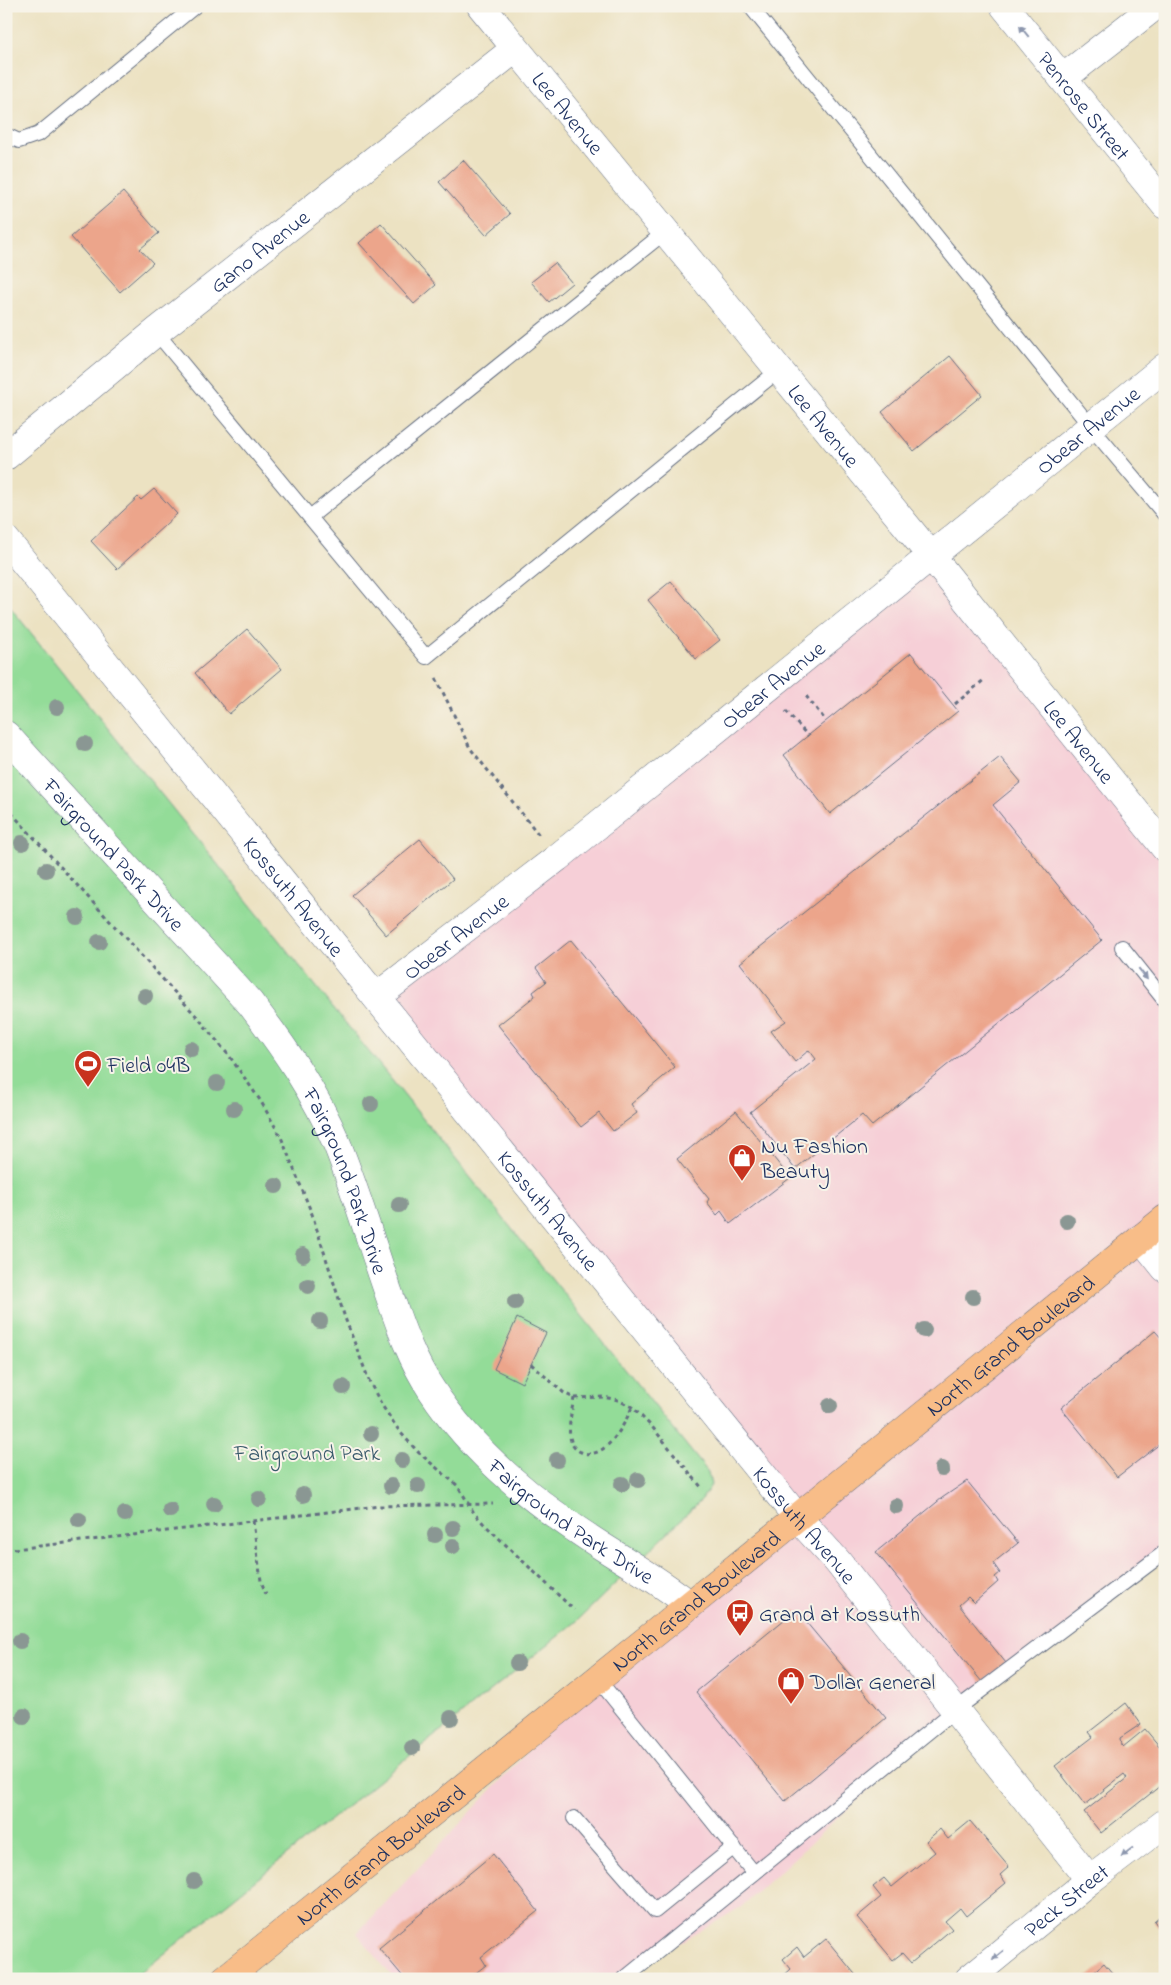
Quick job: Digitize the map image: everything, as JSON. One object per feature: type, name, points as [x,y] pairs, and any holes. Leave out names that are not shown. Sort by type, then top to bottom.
[{"type":"main road","name":"North Grand Boulevard","points":[[225,1979],[690,1605],[1165,1219]]},
{"type":"street","name":"Lee Avenue","points":[[481,6],[932,557],[1165,848]]},
{"type":"street","name":"Penrose Street","points":[[1004,6],[1165,204]]},
{"type":"street","points":[[1063,78],[1155,6]]},
{"type":"street","name":"Gano Avenue","points":[[6,456],[156,332],[515,49]]},
{"type":"street","name":"Obear Avenue","points":[[376,997],[557,858],[1165,367]]},
{"type":"street","name":"Kossuth Avenue","points":[[6,540],[797,1517],[837,1561],[954,1711],[1090,1880]]},
{"type":"street","name":"Fairground Park Drive","points":[[6,735],[250,1003],[284,1047],[313,1092],[337,1144],[409,1351],[430,1388],[457,1425],[491,1461],[537,1500],[604,1547],[657,1579],[690,1605]]},
{"type":"street","points":[[1141,1238],[1165,1268]]},
{"type":"street","name":"Peck Street","points":[[969,1979],[1090,1880],[1165,1823]]},
{"type":"lane","points":[[6,135],[19,141],[39,134],[195,6]]},
{"type":"lane","points":[[750,6],[1091,427],[1165,515]]},
{"type":"lane","points":[[310,517],[665,232]]},
{"type":"lane","points":[[156,332],[426,657],[779,370]]},
{"type":"lane","points":[[1122,947],[1165,1001]]},
{"type":"lane","points":[[624,1979],[954,1711],[1165,1552]]},
{"type":"lane","points":[[597,1678],[754,1873]]},
{"type":"lane","points":[[574,1818],[655,1911],[734,1847]]},
{"type":"path","points":[[426,657],[470,748],[557,858]]},
{"type":"path","points":[[955,704],[985,679]]},
{"type":"path","points":[[804,693],[826,721]]},
{"type":"path","points":[[784,708],[808,736]]},
{"type":"path","points":[[6,807],[199,1019],[230,1057],[260,1100],[281,1137],[309,1206],[345,1318],[370,1383],[382,1407],[400,1432],[418,1452],[458,1486],[468,1504],[484,1523],[574,1610]]},
{"type":"path","points":[[531,1364],[564,1393],[574,1398],[602,1397],[618,1400],[632,1406],[654,1428],[702,1488]]},
{"type":"path","points":[[574,1398],[570,1435],[571,1444],[586,1454],[596,1452],[607,1445],[618,1434],[632,1406]]},
{"type":"path","points":[[6,1550],[379,1506],[500,1503]]},
{"type":"path","points":[[253,1521],[261,1581],[266,1594]]},
{"type":"shaded area","points":[[932,557],[1165,848],[1165,1552],[954,1711],[741,1907],[654,1958],[628,1979],[394,1979],[357,1933],[597,1678],[797,1517],[376,997]]},
{"type":"green space","name":"Fairground Park","points":[[6,602],[708,1472],[711,1485],[702,1499],[577,1621],[133,1979],[6,1979]]},
{"type":"building","points":[[463,160],[510,214],[486,235],[439,182]]},
{"type":"building","points":[[123,192],[159,233],[140,249],[153,263],[120,292],[71,237]]},
{"type":"building","points":[[381,223],[436,285],[414,304],[359,243]]},
{"type":"building","points":[[555,263],[572,283],[549,302],[531,282]]},
{"type":"building","points":[[950,356],[982,395],[914,451],[882,412]]},
{"type":"building","points":[[154,489],[177,514],[117,569],[91,541],[138,497],[141,500]]},
{"type":"building","points":[[671,581],[720,640],[696,659],[648,600]]},
{"type":"building","points":[[247,629],[282,669],[229,714],[195,673]]},
{"type":"building","points":[[911,653],[958,711],[830,814],[784,755]]},
{"type":"building","points":[[1000,757],[1021,782],[993,805],[1102,940],[872,1126],[862,1115],[795,1169],[750,1112],[816,1059],[809,1050],[795,1062],[771,1031],[786,1021],[740,963]]},
{"type":"building","points":[[420,839],[453,879],[386,935],[352,895]]},
{"type":"building","points":[[571,940],[675,1067],[631,1104],[637,1113],[613,1131],[599,1113],[581,1127],[498,1025],[535,996],[533,992],[546,982],[536,968]]},
{"type":"building","points":[[736,1111],[790,1178],[730,1224],[721,1211],[717,1215],[707,1202],[709,1199],[677,1159]]},
{"type":"building","points":[[517,1318],[546,1333],[522,1383],[494,1369]]},
{"type":"building","points":[[1155,1331],[1165,1342],[1165,1440],[1117,1477],[1061,1408]]},
{"type":"building","points":[[967,1481],[1018,1543],[993,1563],[1000,1573],[995,1577],[998,1582],[974,1603],[968,1597],[959,1605],[1006,1663],[982,1682],[876,1552],[942,1498]]},
{"type":"building","name":"Dollar General","points":[[796,1610],[886,1718],[785,1801],[696,1692]]},
{"type":"building","points":[[1126,1703],[1141,1724],[1120,1738],[1121,1745],[1123,1747],[1145,1729],[1165,1753],[1165,1782],[1101,1833],[1084,1812],[1127,1778],[1124,1774],[1085,1805],[1055,1766],[1093,1737],[1089,1732]]},
{"type":"building","points":[[970,1821],[1009,1867],[1000,1875],[1006,1883],[966,1916],[960,1908],[945,1921],[952,1929],[911,1963],[902,1953],[893,1960],[857,1917],[881,1897],[873,1887],[884,1878],[892,1887],[935,1852],[926,1841],[940,1829],[948,1839]]},
{"type":"building","points":[[493,1854],[538,1911],[481,1957],[486,1965],[468,1979],[405,1979],[379,1948]]},
{"type":"building","points":[[1165,1912],[1165,1935],[1154,1921]]},
{"type":"building","points":[[826,1939],[859,1979],[780,1979],[791,1969],[783,1959],[797,1947],[804,1957]]},
{"type":"building","points":[[1104,1963],[1117,1979],[1085,1979]]},
{"type":"place","name":"Field 04B","points":[[88,1088]]},
{"type":"place","name":"Nu Fashion Beauty","points":[[742,1182]]},
{"type":"place","name":"Grand at Kossuth","points":[[740,1637]]},
{"type":"place","name":"Dollar General","points":[[791,1705]]}]
